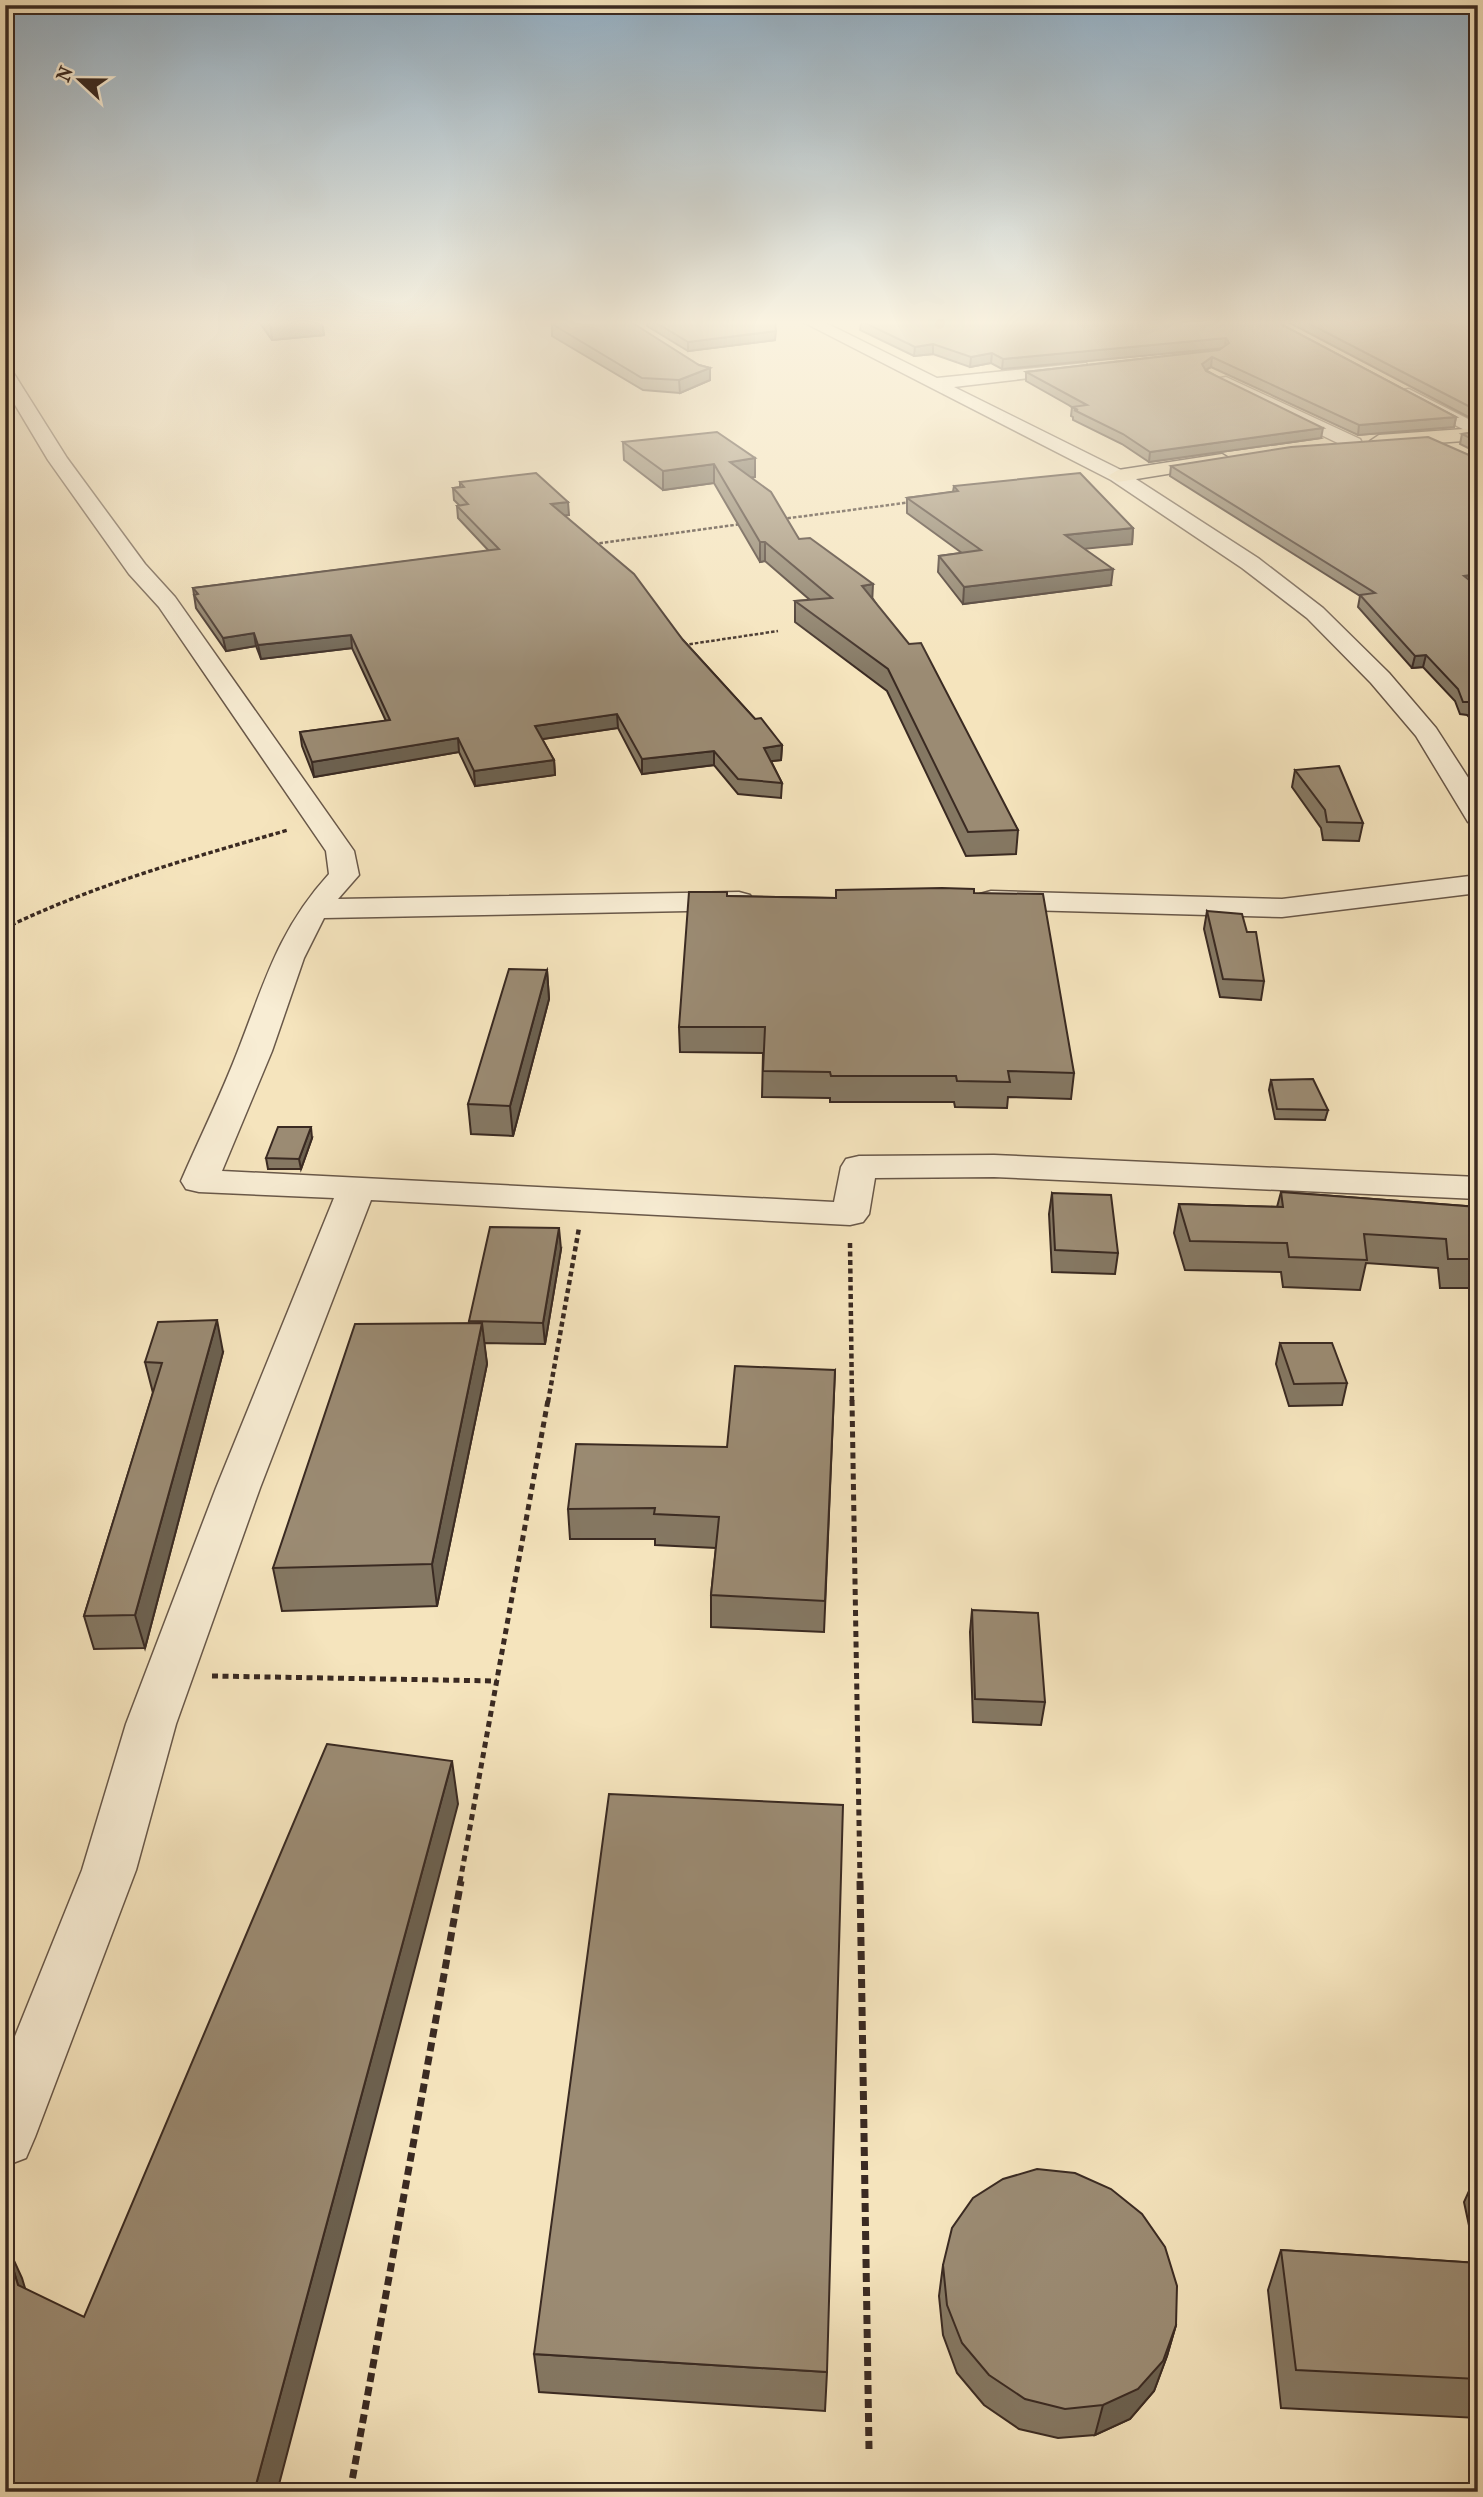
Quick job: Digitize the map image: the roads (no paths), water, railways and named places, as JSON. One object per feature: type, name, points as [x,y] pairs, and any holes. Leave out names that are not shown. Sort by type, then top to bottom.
[{"type":"main road","points":[[1314,446],[1421,439]]},
{"type":"main road","points":[[1118,476],[1236,457]]},
{"type":"street","points":[[45,439],[137,569],[167,602],[340,851],[344,875],[314,909],[288,958],[255,1051],[199,1181],[850,1214],[859,1167],[994,1166],[1478,1188]]},
{"type":"street","points":[[1043,439],[1118,476],[1250,563],[1315,613],[1380,678],[1427,733],[1478,816]]},
{"type":"street","points":[[1344,439],[1353,443]]},
{"type":"street","points":[[1430,439],[1453,452]]},
{"type":"street","points":[[967,899],[1282,908],[1478,884]]},
{"type":"street","points":[[314,909],[774,900]]},
{"type":"street","points":[[5,2137],[109,1870],[151,1724],[238,1488],[357,1188]]}]
